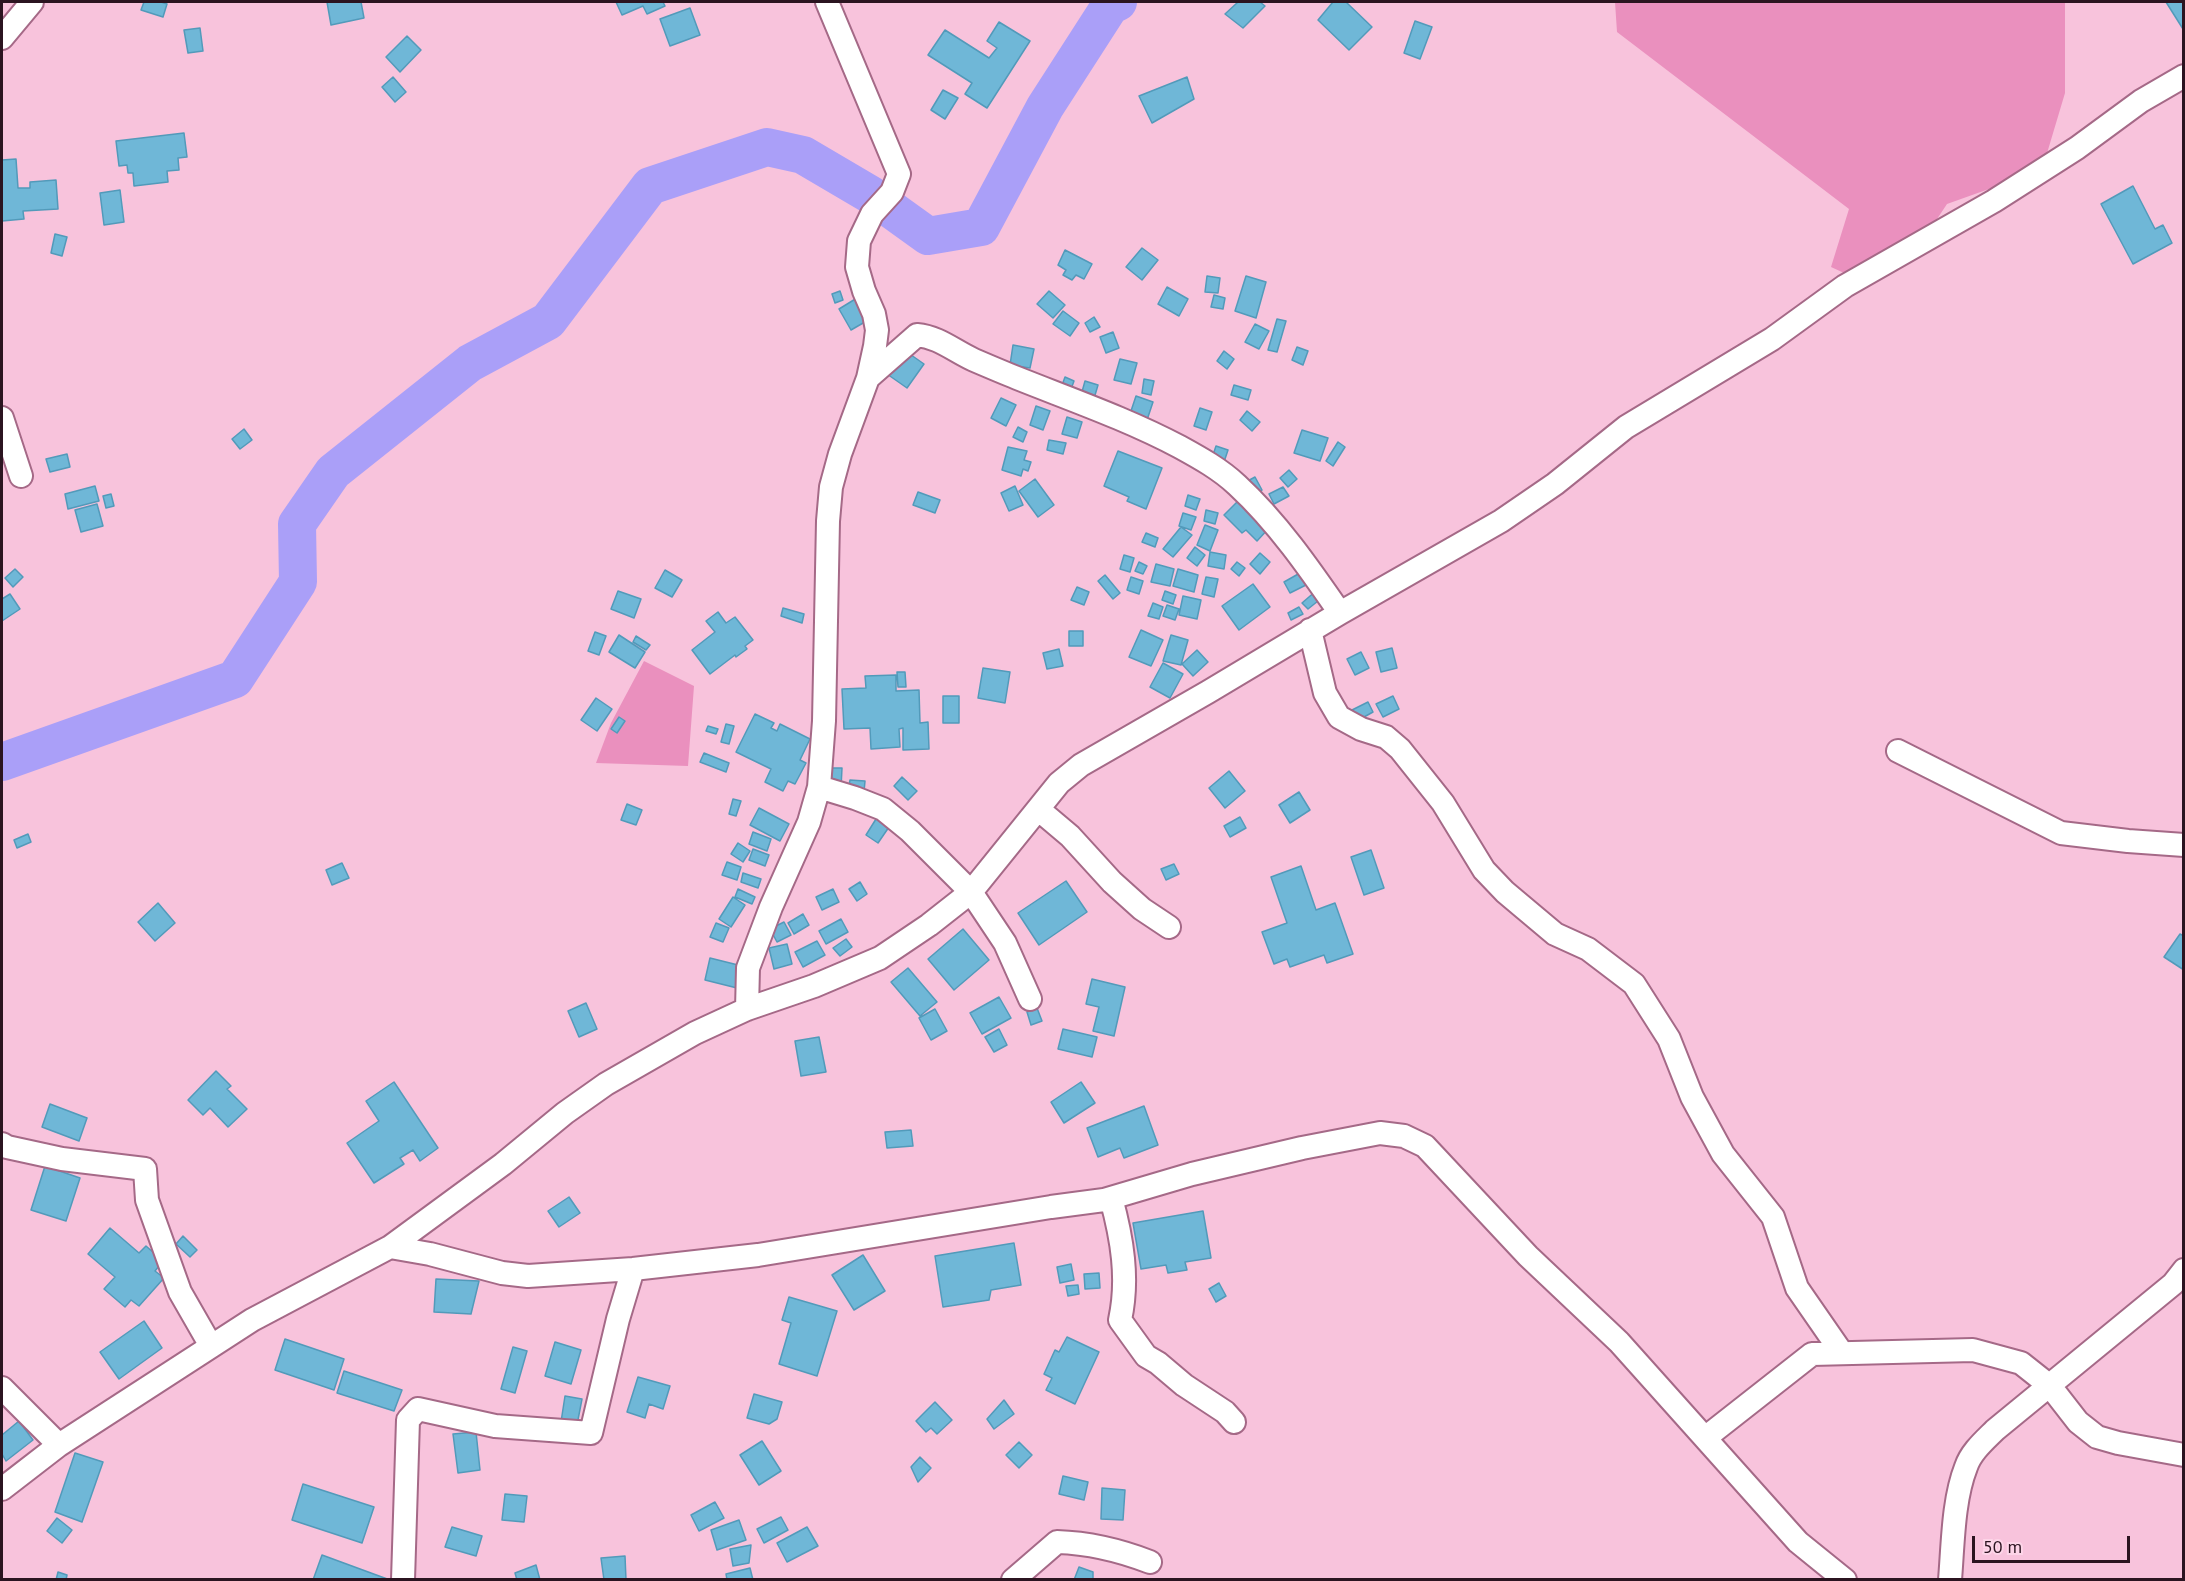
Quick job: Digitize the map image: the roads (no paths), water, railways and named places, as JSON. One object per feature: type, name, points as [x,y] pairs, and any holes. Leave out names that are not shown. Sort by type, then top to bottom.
[{"type":"street","points":[[2,39],[32,2]]},
{"type":"street","points":[[747,1009],[748,968],[771,907],[809,822],[819,788],[824,721],[828,521],[831,488],[840,454],[868,378],[876,346],[877,330],[874,314],[857,267],[859,241],[872,214],[892,192],[899,174],[827,2]]},
{"type":"street","points":[[2,1489],[59,1446],[252,1320],[390,1247],[503,1164],[565,1113],[606,1084],[695,1033],[747,1009],[814,986],[880,958],[970,892],[1059,783],[1081,765],[1340,612],[1501,521],[1555,484],[1626,427],[1772,339],[1845,286],[1994,201],[2077,148],[2141,101],[2184,76]]},
{"type":"street","points":[[868,378],[916,335],[927,336],[946,343],[973,359],[1149,431],[1206,462],[1236,483],[1303,559],[1340,612]]},
{"type":"street","points":[[2,418],[21,476]]},
{"type":"street","points":[[1310,630],[1325,693],[1340,717],[1361,729],[1386,737],[1400,749],[1443,803],[1484,870],[1505,892],[1555,934],[1588,949],[1634,984],[1669,1039],[1692,1097],[1723,1154],[1773,1217],[1797,1288],[1842,1353]]},
{"type":"street","points":[[1898,752],[2061,833],[2184,845]]},
{"type":"street","points":[[819,788],[883,809],[910,831],[970,892],[1005,943],[1030,999]]},
{"type":"street","points":[[1038,808],[1070,836],[1112,882],[1142,909],[1169,927]]},
{"type":"street","points":[[390,1247],[430,1254],[502,1273],[528,1276],[633,1269],[758,1255],[1110,1198],[1192,1174],[1302,1148],[1380,1133],[1404,1136],[1425,1146],[1528,1256],[1619,1342],[1798,1542],[1845,1580]]},
{"type":"street","points":[[2,1144],[62,1159],[145,1169],[147,1200],[180,1292],[211,1346]]},
{"type":"street","points":[[1110,1198],[1124,1264],[1126,1294],[1120,1320],[1146,1356],[1225,1412],[1234,1422]]},
{"type":"street","points":[[403,1580],[408,1420],[418,1408],[495,1425],[591,1433],[610,1350],[633,1269]]},
{"type":"street","points":[[1950,1580],[1959,1495],[1966,1466],[1979,1446],[1995,1430],[2173,1284],[2184,1270]]},
{"type":"street","points":[[1706,1438],[1812,1354],[1973,1350],[2021,1363],[2050,1386],[2078,1422],[2097,1437],[2184,1455]]},
{"type":"street","points":[[2,1388],[59,1446]]},
{"type":"street","points":[[1013,1580],[1057,1542],[1104,1547],[1150,1562]]},
{"type":"waterway","points":[[2,762],[235,679],[298,582],[297,524],[333,472],[470,363],[548,321],[650,186],[767,147],[803,155],[871,195],[928,236],[981,227],[1045,107],[1110,6],[1118,2]]}]
